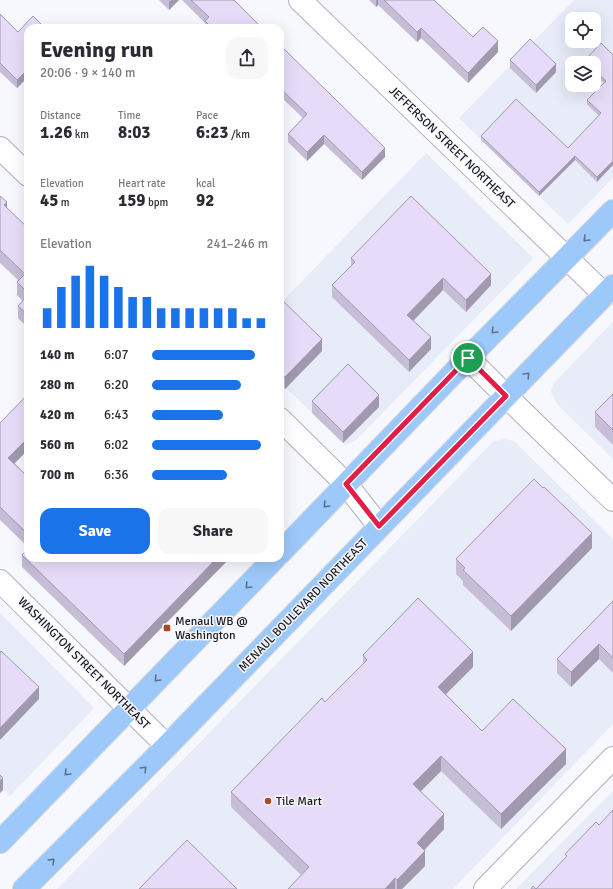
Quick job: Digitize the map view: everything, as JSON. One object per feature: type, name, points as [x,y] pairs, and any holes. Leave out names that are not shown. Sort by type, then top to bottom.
[{"type":"main road","points":[[284,548],[613,211]]},
{"type":"main road","name":"MENAUL BOULEVARD NORTHEAST","points":[[24,889],[167,746],[609,290]]},
{"type":"main road","points":[[0,842],[271,562]]},
{"type":"street","name":"JEFFERSON STREET NORTHEAST","points":[[300,0],[567,258],[609,290]]},
{"type":"street","points":[[0,148],[24,171]]},
{"type":"street","points":[[468,358],[613,500]]},
{"type":"street","points":[[284,424],[346,484],[379,526]]},
{"type":"street","name":"WASHINGTON STREET NORTHEAST","points":[[0,580],[167,746]]},
{"type":"street","points":[[485,889],[613,758]]},
{"type":"shaded area","points":[[574,0],[613,0],[613,178],[569,223],[567,223],[459,118]]},
{"type":"shaded area","points":[[426,153],[532,257],[532,260],[355,441],[345,445],[284,386],[284,300]]},
{"type":"shaded area","points":[[613,322],[613,459],[556,403],[551,392],[553,384]]},
{"type":"shaded area","points":[[504,439],[514,441],[613,539],[613,724],[453,889],[57,889],[493,442]]},
{"type":"shaded area","points":[[0,613],[92,706],[93,709],[10,796],[3,790],[0,793]]},
{"type":"shaded area","points":[[613,791],[613,889],[516,889]]},
{"type":"building","points":[[191,0],[234,0],[258,24],[208,24],[205,21],[209,17]]},
{"type":"building","points":[[384,0],[434,0],[473,37],[483,27],[498,41],[468,73],[421,28],[417,32]]},
{"type":"building","points":[[0,14],[18,32],[24,26],[24,73],[17,80],[0,63]]},
{"type":"building","points":[[33,16],[41,24],[26,24]]},
{"type":"building","points":[[530,39],[556,64],[536,85],[510,60]]},
{"type":"building","points":[[601,43],[613,55],[613,161],[597,177],[575,156],[539,192],[481,136],[516,99],[568,148],[601,113],[587,100],[595,92],[601,92],[601,86],[606,81],[601,76],[601,56],[589,56],[596,48],[601,48]]},
{"type":"building","points":[[284,49],[385,148],[362,172],[324,135],[307,152],[288,134],[307,114],[284,92]]},
{"type":"building","points":[[0,196],[7,202],[4,205],[24,224],[24,273],[0,250]]},
{"type":"building","points":[[411,196],[491,274],[466,300],[443,278],[407,315],[431,337],[409,360],[332,285],[355,262],[351,258]]},
{"type":"building","points":[[24,275],[24,289],[17,282]]},
{"type":"building","points":[[24,299],[24,311],[18,306]]},
{"type":"building","points":[[284,302],[322,339],[285,377],[284,376]]},
{"type":"building","points":[[348,364],[379,395],[343,432],[312,401]]},
{"type":"building","points":[[613,394],[613,430],[595,412]]},
{"type":"building","points":[[24,398],[24,442],[8,458],[24,473],[24,530],[0,507],[0,423]]},
{"type":"building","points":[[534,479],[592,533],[511,616],[463,570],[465,568],[456,559]]},
{"type":"building","points":[[29,562],[213,562],[124,654]]},
{"type":"building","points":[[418,598],[473,652],[438,687],[482,731],[513,699],[566,749],[501,814],[441,756],[413,784],[444,814],[417,843],[425,851],[397,880],[395,878],[385,889],[288,889],[309,867],[231,792],[322,698],[325,702],[367,660],[363,655]]},
{"type":"building","points":[[613,601],[613,658],[599,644],[571,672],[557,659]]},
{"type":"building","points":[[1,651],[39,687],[0,728],[0,652]]},
{"type":"building","points":[[613,810],[613,889],[536,889],[567,856],[565,854],[596,822],[599,825]]},
{"type":"building","points":[[187,840],[237,889],[139,889]]},
{"type":"place","name":"Menaul WB @ Washington","points":[[167,628]]},
{"type":"place","name":"Tile Mart","points":[[268,801]]},
{"type":"route","points":[[468,358],[506,396],[379,526],[346,484],[468,358]]}]
